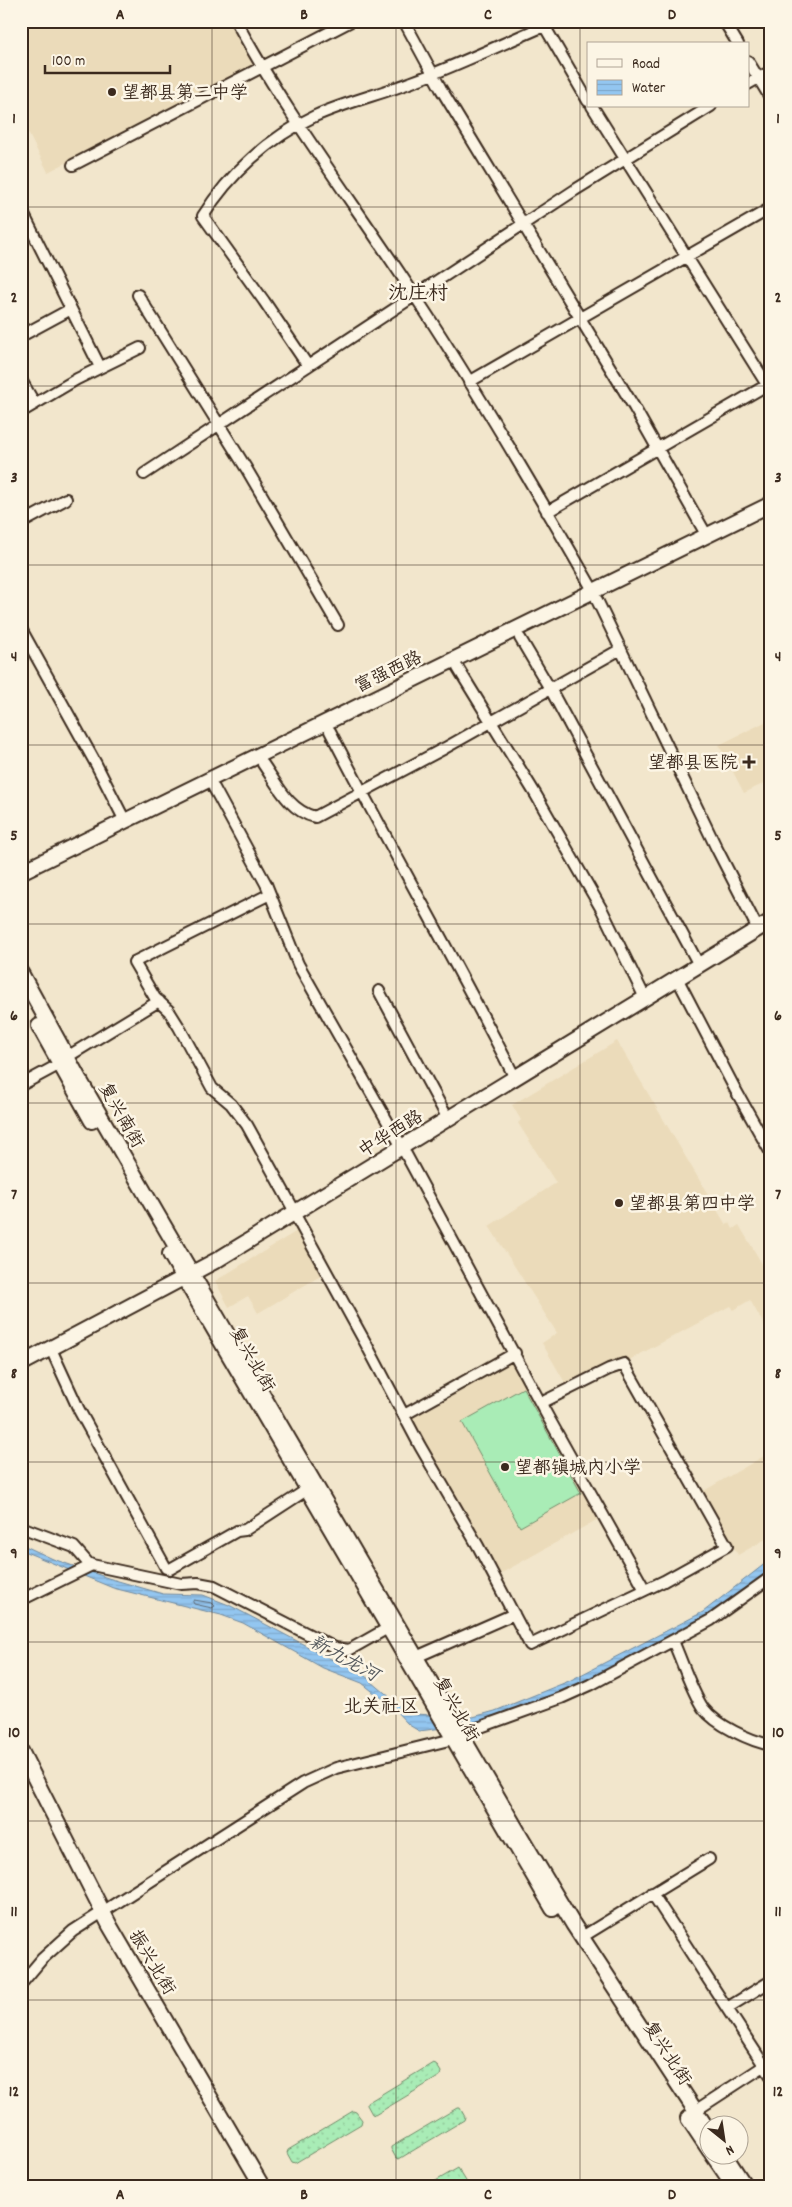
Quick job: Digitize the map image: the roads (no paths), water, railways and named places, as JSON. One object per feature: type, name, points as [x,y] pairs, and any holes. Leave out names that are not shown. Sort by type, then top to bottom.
[{"type":"main road","name":"富强西路","points":[[21,882],[520,638],[707,536],[771,504]]},
{"type":"main road","name":"富强西路","points":[[21,872],[771,514]]},
{"type":"main road","name":"中华西路","points":[[21,1364],[188,1276],[295,1213],[771,921]]},
{"type":"main road","name":"复兴南街","points":[[21,973],[64,1060]]},
{"type":"main road","name":"复兴南街","points":[[21,993],[64,1060],[188,1276]]},
{"type":"main road","name":"复兴北街","points":[[188,1276],[388,1628],[442,1711],[561,1922],[700,2135]]},
{"type":"main road","name":"复兴北街","points":[[188,1276],[416,1657],[442,1711]]},
{"type":"main road","name":"复兴北街","points":[[455,1734],[582,1937],[700,2118]]},
{"type":"main road","name":"振兴北街","points":[[21,1751],[102,1910],[262,2186]]},
{"type":"main road","points":[[719,2164],[734,2186]]},
{"type":"main road","points":[[731,2164],[745,2186]]},
{"type":"street","points":[[236,21],[262,68],[298,125],[415,296],[469,382],[596,596],[716,848],[758,929]]},
{"type":"street","points":[[73,166],[351,21]]},
{"type":"street","points":[[404,21],[432,74],[580,318],[707,536]]},
{"type":"street","points":[[308,366],[203,216],[210,204],[243,167],[265,148],[298,125],[316,116],[432,74],[543,24],[556,21]]},
{"type":"street","points":[[724,21],[737,42]]},
{"type":"street","points":[[543,24],[587,99]]},
{"type":"street","points":[[750,64],[771,99]]},
{"type":"street","points":[[750,83],[771,71]]},
{"type":"street","points":[[547,512],[657,448],[769,388],[593,108]]},
{"type":"street","points":[[144,474],[524,224],[708,108]]},
{"type":"street","points":[[21,208],[100,368]]},
{"type":"street","points":[[469,382],[771,208]]},
{"type":"street","points":[[138,295],[219,424],[338,625]]},
{"type":"street","points":[[21,336],[71,310]]},
{"type":"street","points":[[21,412],[140,348]]},
{"type":"street","points":[[21,380],[35,404]]},
{"type":"street","points":[[21,523],[66,499]]},
{"type":"street","points":[[21,629],[96,764],[125,821]]},
{"type":"street","points":[[520,638],[550,689],[699,965]]},
{"type":"street","points":[[263,764],[283,793],[304,814],[315,816],[491,722],[621,649]]},
{"type":"street","points":[[458,668],[536,795],[602,910],[646,998]]},
{"type":"street","points":[[330,731],[361,792],[475,998],[515,1078]]},
{"type":"street","points":[[214,788],[270,894],[298,964],[402,1147],[645,1590]]},
{"type":"street","points":[[270,894],[134,962],[159,1001],[169,1011],[179,1027],[212,1088],[231,1104],[242,1118],[530,1645],[645,1590],[727,1546],[624,1364],[609,1369],[541,1403]]},
{"type":"street","points":[[677,978],[771,1153]]},
{"type":"street","points":[[379,991],[448,1119]]},
{"type":"street","points":[[21,1086],[159,1001]]},
{"type":"street","points":[[51,1349],[79,1410],[166,1568],[170,1569],[237,1531],[245,1530],[308,1489]]},
{"type":"street","points":[[404,1415],[515,1353]]},
{"type":"street","points":[[21,1527],[74,1547],[90,1566]]},
{"type":"street","points":[[21,1600],[90,1566],[181,1584],[206,1584],[343,1650],[349,1650],[388,1628]]},
{"type":"street","points":[[21,1984],[42,1959],[73,1931],[102,1910],[320,1774],[455,1734],[561,1698],[711,1620],[771,1577]]},
{"type":"street","points":[[416,1657],[514,1614]]},
{"type":"street","points":[[673,1641],[704,1709],[725,1726],[742,1736],[771,1745]]},
{"type":"street","points":[[582,1937],[709,1860]]},
{"type":"street","points":[[652,1893],[771,2076]]},
{"type":"street","points":[[727,2008],[771,1981]]},
{"type":"street","points":[[695,2111],[764,2066]]},
{"type":"water","points":[[21,1544],[53,1559],[108,1578],[163,1594],[203,1595],[229,1605],[331,1659],[357,1669],[406,1711],[413,1714],[473,1717],[495,1711],[569,1681],[703,1612],[771,1559],[771,1570],[713,1614],[580,1685],[483,1723],[419,1731],[409,1725],[391,1706],[362,1683],[323,1668],[243,1623],[221,1615],[113,1588],[21,1550]]},
{"type":"place","name":"望都县第二中学","points":[[112,92]]},
{"type":"place","name":"望都县医院","points":[[749,762]]},
{"type":"place","name":"望都县第四中学","points":[[619,1203]]},
{"type":"place","name":"望都镇城内小学","points":[[505,1467]]},
{"type":"district","name":"沈庄村","points":[[418,292]]},
{"type":"district","name":"北关社区","points":[[381,1705]]},
{"type":"water label","name":"新九龙河","points":[[345,1657]]}]
